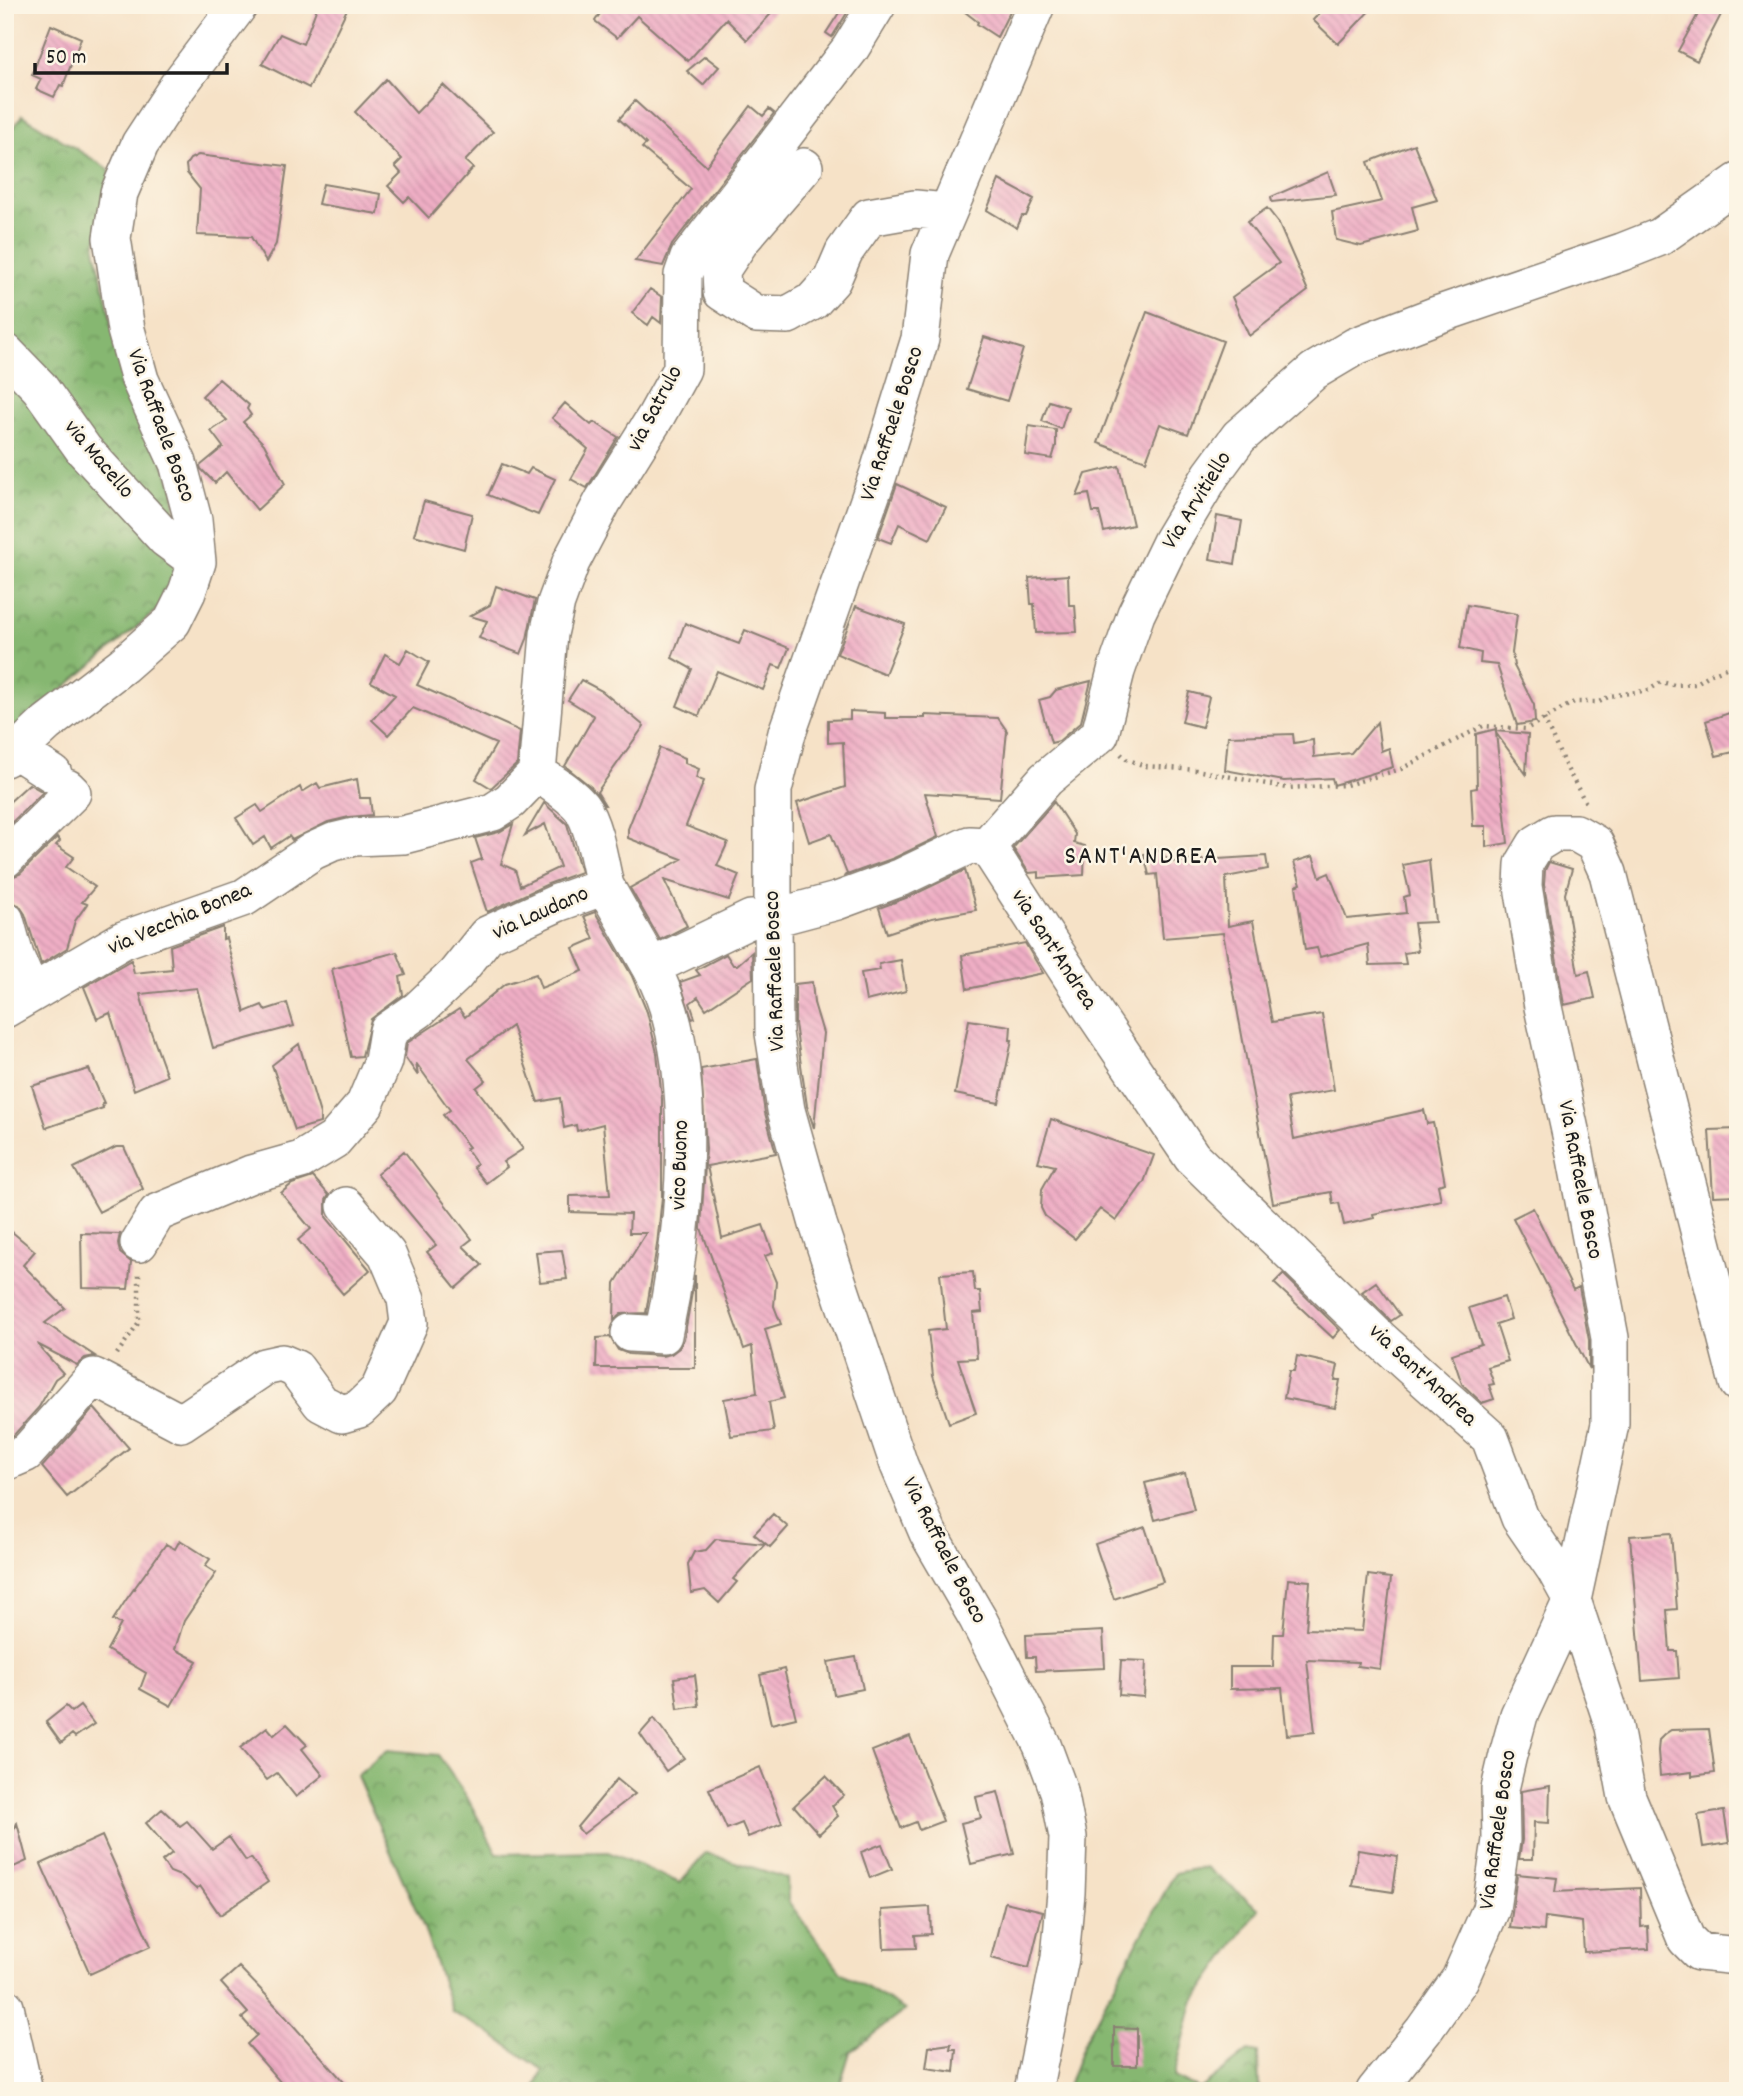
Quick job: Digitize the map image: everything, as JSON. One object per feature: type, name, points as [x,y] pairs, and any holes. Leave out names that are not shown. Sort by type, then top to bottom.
[{"type":"street","name":"via Satrulo","points":[[537,773],[549,634],[556,603],[571,562],[603,501],[682,369],[683,275],[689,258],[850,49],[877,5]]},
{"type":"street","name":"Via Raffaele Bosco","points":[[1033,2091],[1060,1958],[1066,1893],[1068,1837],[1059,1791],[1042,1745],[978,1619],[928,1533],[899,1465],[818,1224],[786,1110],[774,1033],[773,790],[787,733],[878,475],[920,339],[930,254],[1036,5]]},
{"type":"street","name":"Via Raffaele Bosco","points":[[11,755],[172,622],[187,592],[197,562],[193,520],[178,463],[140,380],[126,330],[111,238],[119,193],[140,144],[225,13]]},
{"type":"street","points":[[804,167],[741,240],[721,271],[722,292],[756,314],[788,315],[813,301],[832,280],[844,252],[869,217],[915,209],[946,212]]},
{"type":"street","name":"Via Arvitiello","points":[[1100,734],[1116,671],[1136,614],[1171,542],[1211,475],[1239,437],[1314,370],[1356,346],[1660,237],[1738,183]]},
{"type":"street","name":"via Macello","points":[[5,352],[39,387],[84,450],[166,539],[197,562]]},
{"type":"street","points":[[651,967],[751,919],[773,918],[837,901],[902,877],[969,845],[986,846],[1046,779],[1100,734]]},
{"type":"street","points":[[5,859],[72,793],[60,781],[11,755]]},
{"type":"street","points":[[537,773],[566,792],[582,808],[605,886]]},
{"type":"street","name":"via Vecchia Bonea","points":[[18,1002],[123,940],[245,897],[313,851],[333,842],[354,837],[403,835],[493,811],[510,801],[537,773]]},
{"type":"street","name":"Via Raffaele Bosco","points":[[1375,2091],[1424,2030],[1460,1979],[1491,1909],[1501,1840],[1500,1789],[1508,1755],[1518,1715],[1572,1600],[1610,1424],[1610,1338],[1575,1153],[1543,1007],[1523,886],[1524,864],[1536,844],[1553,832],[1576,833]]},
{"type":"street","points":[[1576,833],[1595,844],[1608,873],[1738,1383]]},
{"type":"street","name":"via Sant'Andrea","points":[[986,846],[1192,1157],[1380,1339],[1490,1438],[1521,1518],[1572,1600],[1614,1727],[1628,1797],[1686,1939],[1699,1952],[1738,1956]]},
{"type":"street","name":"via Laudano","points":[[139,1243],[157,1213],[251,1174],[300,1160],[334,1140],[365,1104],[383,1060],[388,1031],[418,1010],[455,975],[486,935],[556,903],[605,886],[651,967]]},
{"type":"street","points":[[5,920],[15,956],[18,1002]]},
{"type":"street","name":"vico Buono","points":[[630,1333],[663,1335],[669,1308],[686,1172],[680,1057],[661,985],[651,967]]},
{"type":"street","points":[[5,1462],[26,1453],[93,1377],[181,1423],[264,1367],[282,1363],[296,1369],[321,1403],[342,1414],[359,1409],[379,1390],[409,1323],[407,1299],[387,1254],[346,1206]]},
{"type":"street","points":[[5,2007],[23,2091]]},
{"type":"path","points":[[1100,734],[1126,759],[1145,766],[1196,770],[1256,784],[1296,788],[1346,785],[1401,769],[1483,726],[1526,729],[1574,702],[1599,702],[1610,696],[1649,690],[1661,682],[1674,685],[1695,684],[1709,674],[1738,663]]},
{"type":"path","points":[[1544,719],[1564,763],[1594,816],[1576,833]]},
{"type":"path","points":[[93,1377],[109,1364],[139,1322],[139,1243]]},
{"type":"green space","points":[[22,115],[110,170],[95,248],[116,342],[174,489],[176,594],[5,738],[5,163],[11,132]]},
{"type":"green space","points":[[387,1750],[438,1755],[467,1797],[497,1854],[608,1852],[680,1883],[706,1853],[787,1878],[788,1901],[841,1972],[905,2010],[850,2052],[838,2091],[534,2091],[543,2070],[488,2032],[452,2012],[424,1928],[357,1776]]},
{"type":"green space","points":[[1206,1867],[1259,1909],[1193,2003],[1174,2077],[1200,2089],[1248,2051],[1258,2053],[1259,2091],[1066,2091],[1085,2040],[1175,1873]]},
{"type":"building","points":[[318,5],[349,5],[309,88],[262,64],[280,34],[303,44]]},
{"type":"building","points":[[606,5],[779,5],[747,40],[726,19],[688,61],[637,16],[617,38],[595,21]]},
{"type":"building","points":[[844,5],[852,5],[832,37],[826,33]]},
{"type":"building","points":[[956,5],[1013,5],[997,37]]},
{"type":"building","points":[[1327,5],[1375,5],[1338,44],[1313,20]]},
{"type":"building","points":[[1703,5],[1726,5],[1697,61],[1678,51]]},
{"type":"building","points":[[51,25],[81,38],[63,86],[60,85],[54,97],[36,89],[41,79],[32,75]]},
{"type":"building","points":[[705,56],[719,67],[703,85],[687,71]]},
{"type":"building","points":[[386,79],[416,113],[443,85],[493,132],[465,161],[473,168],[429,218],[409,197],[404,202],[388,186],[401,173],[395,166],[402,159],[355,112]]},
{"type":"building","points":[[635,101],[706,166],[751,106],[763,116],[769,109],[774,113],[672,245],[663,266],[635,261],[691,189],[642,148],[646,144],[619,119]]},
{"type":"building","points":[[1414,144],[1437,200],[1412,207],[1418,231],[1361,246],[1336,240],[1332,212],[1382,201],[1368,162]]},
{"type":"building","points":[[198,155],[287,166],[276,244],[266,262],[251,237],[197,235],[200,189],[187,173],[186,165]]},
{"type":"building","points":[[1328,172],[1336,195],[1272,202],[1271,197]]},
{"type":"building","points":[[999,180],[1034,199],[1017,228],[987,210]]},
{"type":"building","points":[[323,184],[381,194],[378,214],[318,204]]},
{"type":"building","points":[[1267,208],[1278,222],[1308,291],[1249,336],[1232,297],[1279,263],[1247,222]]},
{"type":"building","points":[[650,289],[662,297],[661,323],[653,317],[648,325],[632,313]]},
{"type":"building","points":[[1147,312],[1223,341],[1188,434],[1160,424],[1146,461],[1098,443]]},
{"type":"building","points":[[984,337],[1023,349],[1007,401],[967,389]]},
{"type":"building","points":[[219,379],[249,405],[247,409],[251,415],[243,422],[264,444],[285,484],[257,510],[226,472],[215,483],[200,466],[223,447],[211,431],[227,420],[202,396]]},
{"type":"building","points":[[1049,401],[1068,407],[1061,429],[1042,421]]},
{"type":"building","points":[[565,403],[591,425],[594,422],[618,437],[587,488],[571,479],[588,449],[552,418]]},
{"type":"building","points":[[1029,426],[1056,430],[1056,446],[1052,459],[1025,455]]},
{"type":"building","points":[[502,464],[527,474],[531,468],[555,479],[538,515],[488,495]]},
{"type":"building","points":[[1119,466],[1133,525],[1104,532],[1099,512],[1093,512],[1089,494],[1077,496],[1086,474]]},
{"type":"building","points":[[897,484],[946,507],[930,539],[899,524],[891,543],[878,538]]},
{"type":"building","points":[[424,501],[472,514],[464,549],[414,535]]},
{"type":"building","points":[[1217,516],[1242,521],[1235,564],[1210,559]]},
{"type":"building","points":[[1068,575],[1069,605],[1075,605],[1077,632],[1036,633],[1029,578]]},
{"type":"building","points":[[496,586],[535,600],[521,654],[479,638],[487,621],[470,616],[490,605]]},
{"type":"building","points":[[1467,605],[1517,614],[1512,653],[1514,666],[1534,705],[1535,722],[1517,725],[1497,665],[1480,663],[1481,653],[1460,648]]},
{"type":"building","points":[[856,606],[905,624],[885,674],[837,654]]},
{"type":"building","points":[[685,623],[739,644],[745,630],[789,648],[781,668],[773,665],[763,690],[717,671],[699,716],[677,706],[692,669],[672,658]]},
{"type":"building","points":[[408,649],[429,662],[417,685],[520,731],[517,764],[491,788],[476,779],[496,744],[413,708],[388,735],[372,720],[395,695],[371,682],[385,654],[400,663]]},
{"type":"building","points":[[581,680],[602,691],[644,726],[597,792],[605,805],[591,787],[565,766],[594,716],[568,700]]},
{"type":"building","points":[[1091,681],[1081,722],[1059,741],[1051,743],[1039,700],[1050,697],[1056,690]]},
{"type":"building","points":[[1189,692],[1209,697],[1202,727],[1182,722]]},
{"type":"building","points":[[850,711],[885,713],[885,718],[925,718],[925,715],[998,718],[1007,731],[1000,798],[925,793],[938,837],[894,858],[844,876],[847,874],[831,834],[809,842],[797,803],[845,787],[843,742],[828,743],[828,720],[850,719]]},
{"type":"building","points":[[1732,712],[1738,751],[1716,756],[1706,721]]},
{"type":"building","points":[[1377,722],[1381,751],[1389,748],[1393,767],[1334,785],[1332,778],[1284,781],[1225,770],[1228,736],[1293,734],[1294,743],[1313,740],[1314,757],[1351,753]]},
{"type":"building","points":[[1496,729],[1528,734],[1526,774],[1496,733],[1508,843],[1486,847],[1486,826],[1473,826],[1471,789],[1477,788],[1476,734]]},
{"type":"building","points":[[660,748],[685,758],[685,763],[699,769],[696,778],[704,781],[686,826],[728,842],[717,866],[739,875],[729,900],[664,880],[687,926],[660,940],[630,888],[682,859],[628,838],[628,829]]},
{"type":"building","points":[[357,779],[360,798],[370,798],[372,815],[328,822],[292,840],[289,836],[271,848],[265,837],[253,845],[236,818],[257,805],[262,812],[300,787],[302,792],[317,783],[320,788]]},
{"type":"building","points":[[29,784],[43,792],[5,829],[5,806]]},
{"type":"building","points":[[1054,802],[1075,834],[1074,843],[1085,846],[1084,875],[1039,878],[1039,872],[1029,873],[1013,848]]},
{"type":"building","points":[[544,803],[567,824],[581,872],[487,912],[471,863],[482,859],[475,838],[499,832],[513,824],[501,864],[515,870],[520,886],[560,867],[545,824],[525,835]]},
{"type":"building","points":[[57,837],[60,841],[56,845],[74,857],[66,867],[95,887],[82,902],[87,904],[75,921],[67,948],[41,964],[25,914],[19,905],[5,900],[5,879],[20,874]]},
{"type":"building","points":[[1160,850],[1169,862],[1266,856],[1268,869],[1226,877],[1228,926],[1253,921],[1272,1022],[1322,1014],[1334,1090],[1287,1098],[1294,1139],[1424,1110],[1427,1124],[1433,1123],[1438,1145],[1445,1183],[1438,1185],[1441,1200],[1373,1214],[1374,1218],[1344,1225],[1339,1203],[1333,1204],[1331,1192],[1273,1203],[1223,933],[1163,938],[1157,874],[1149,875],[1144,854]]},
{"type":"building","points":[[1313,856],[1320,877],[1329,873],[1347,919],[1406,913],[1404,897],[1410,895],[1403,865],[1429,860],[1435,922],[1414,923],[1418,951],[1404,953],[1406,964],[1370,965],[1368,944],[1320,957],[1317,948],[1305,950],[1296,886],[1301,884],[1294,862]]},
{"type":"building","points":[[1549,862],[1572,869],[1565,894],[1578,974],[1589,971],[1595,998],[1564,1005],[1544,885],[1545,870]]},
{"type":"building","points":[[965,870],[976,910],[932,918],[887,933],[879,908]]},
{"type":"building","points":[[595,912],[632,976],[647,1012],[657,1053],[662,1099],[662,1197],[646,1313],[621,1314],[614,1320],[615,1283],[646,1233],[629,1233],[630,1214],[570,1212],[570,1196],[610,1195],[603,1124],[577,1131],[576,1125],[564,1128],[560,1098],[538,1102],[512,1026],[468,1059],[486,1080],[476,1088],[523,1149],[503,1162],[507,1167],[486,1183],[473,1167],[477,1164],[466,1149],[469,1147],[443,1115],[450,1110],[416,1063],[418,1076],[405,1057],[407,1043],[459,1009],[465,1017],[505,984],[536,974],[541,988],[583,971],[573,948],[594,939],[584,916]]},
{"type":"building","points":[[223,927],[223,939],[226,938],[245,1012],[262,1005],[265,1010],[287,1003],[294,1026],[213,1048],[197,988],[140,994],[167,1076],[134,1090],[110,1013],[97,1019],[84,987],[131,960],[134,973],[172,969],[170,946]]},
{"type":"building","points":[[1025,943],[1043,973],[967,989],[962,955]]},
{"type":"building","points":[[397,952],[406,975],[400,977],[403,995],[371,1019],[362,1056],[351,1057],[332,969]]},
{"type":"building","points":[[752,952],[753,978],[706,1009],[698,997],[690,1003],[695,1018],[692,1019],[680,982],[700,975],[696,970],[726,954],[733,965],[737,965]]},
{"type":"building","points":[[901,960],[906,991],[866,1001],[861,973],[880,970],[879,964]]},
{"type":"building","points":[[812,982],[814,1003],[823,1033],[814,1128],[807,1106],[795,1024],[795,984]]},
{"type":"building","points":[[969,1020],[1011,1026],[1012,1040],[999,1103],[955,1094]]},
{"type":"building","points":[[299,1044],[320,1114],[320,1123],[295,1130],[272,1065]]},
{"type":"building","points":[[757,1059],[765,1113],[776,1153],[707,1166],[722,1238],[763,1225],[773,1253],[765,1256],[776,1282],[774,1306],[781,1324],[765,1329],[784,1398],[769,1402],[774,1431],[731,1436],[724,1399],[757,1393],[752,1346],[744,1349],[701,1228],[706,1149],[701,1069]]},
{"type":"building","points":[[89,1069],[104,1103],[103,1108],[46,1128],[32,1086]]},
{"type":"building","points":[[1051,1119],[1154,1155],[1144,1182],[1116,1221],[1100,1209],[1075,1239],[1045,1216],[1041,1208],[1042,1189],[1055,1166],[1038,1162]]},
{"type":"building","points":[[1738,1129],[1738,1195],[1713,1196],[1709,1130]]},
{"type":"building","points":[[116,1147],[124,1147],[143,1189],[99,1212],[74,1168]]},
{"type":"building","points":[[404,1151],[472,1239],[463,1246],[482,1265],[456,1288],[427,1252],[436,1245],[377,1174]]},
{"type":"building","points":[[313,1177],[329,1195],[326,1200],[326,1217],[370,1270],[343,1294],[298,1240],[311,1229],[281,1193],[292,1184]]},
{"type":"building","points":[[1533,1208],[1573,1290],[1579,1287],[1589,1340],[1589,1369],[1513,1218]]},
{"type":"building","points":[[5,1226],[35,1251],[23,1265],[65,1308],[45,1323],[95,1356],[85,1358],[77,1365],[37,1344],[63,1373],[55,1379],[39,1407],[13,1436],[5,1439]]},
{"type":"building","points":[[81,1233],[120,1234],[120,1253],[131,1262],[128,1289],[82,1288]]},
{"type":"building","points":[[562,1250],[567,1279],[540,1282],[536,1252]]},
{"type":"building","points":[[973,1272],[975,1291],[980,1291],[982,1312],[973,1313],[977,1358],[958,1359],[976,1413],[949,1423],[933,1376],[928,1331],[946,1329],[940,1274]]},
{"type":"building","points":[[1283,1274],[1340,1330],[1333,1338],[1274,1283]]},
{"type":"building","points":[[695,1275],[695,1368],[596,1368],[597,1338],[610,1337],[618,1350],[629,1354],[662,1356],[679,1348],[684,1339]]},
{"type":"building","points":[[1376,1282],[1400,1315],[1391,1321],[1362,1292]]},
{"type":"building","points":[[1504,1297],[1511,1319],[1496,1324],[1508,1361],[1488,1367],[1494,1384],[1489,1385],[1494,1399],[1482,1403],[1462,1384],[1452,1354],[1481,1344],[1469,1308]]},
{"type":"building","points":[[1297,1356],[1338,1365],[1335,1380],[1340,1380],[1335,1408],[1284,1398],[1289,1371],[1294,1371]]},
{"type":"building","points":[[94,1408],[129,1448],[67,1497],[42,1467]]},
{"type":"building","points":[[1185,1473],[1194,1510],[1155,1520],[1145,1483]]},
{"type":"building","points":[[773,1514],[788,1527],[770,1547],[754,1534]]},
{"type":"building","points":[[1145,1527],[1163,1582],[1114,1599],[1095,1544]]},
{"type":"building","points":[[1671,1533],[1677,1609],[1667,1610],[1670,1651],[1677,1651],[1679,1678],[1642,1681],[1630,1536]]},
{"type":"building","points":[[716,1539],[765,1544],[733,1579],[737,1582],[719,1603],[705,1590],[691,1593],[688,1564],[694,1552],[706,1550]]},
{"type":"building","points":[[180,1540],[210,1559],[205,1566],[216,1573],[184,1621],[175,1649],[197,1661],[171,1706],[140,1689],[146,1673],[107,1650],[121,1624],[113,1620],[126,1600],[166,1544],[175,1549]]},
{"type":"building","points":[[1368,1575],[1391,1578],[1380,1669],[1357,1666],[1358,1662],[1307,1660],[1315,1732],[1287,1735],[1282,1688],[1230,1689],[1230,1667],[1273,1667],[1274,1634],[1283,1634],[1288,1579],[1310,1581],[1306,1629],[1362,1631]]},
{"type":"building","points":[[1103,1631],[1105,1668],[1036,1671],[1035,1657],[1027,1657],[1026,1635]]},
{"type":"building","points":[[856,1657],[863,1689],[834,1695],[828,1662]]},
{"type":"building","points":[[1121,1660],[1146,1661],[1144,1697],[1119,1695]]},
{"type":"building","points":[[784,1669],[796,1718],[771,1724],[760,1675]]},
{"type":"building","points":[[695,1675],[699,1706],[678,1709],[674,1678]]},
{"type":"building","points":[[66,1706],[72,1712],[80,1706],[94,1724],[75,1737],[72,1734],[61,1743],[46,1722]]},
{"type":"building","points":[[654,1718],[684,1758],[666,1771],[640,1734]]},
{"type":"building","points":[[287,1724],[307,1745],[302,1749],[323,1775],[296,1797],[277,1773],[267,1780],[240,1748],[267,1727],[274,1735]]},
{"type":"building","points":[[1709,1729],[1715,1773],[1692,1776],[1692,1772],[1660,1776],[1659,1740],[1665,1734],[1671,1730]]},
{"type":"building","points":[[910,1736],[943,1821],[919,1830],[916,1822],[901,1828],[872,1751]]},
{"type":"building","points":[[760,1767],[782,1823],[748,1837],[742,1823],[727,1829],[709,1789]]},
{"type":"building","points":[[826,1776],[844,1795],[832,1806],[838,1816],[819,1834],[794,1806]]},
{"type":"building","points":[[617,1779],[635,1794],[583,1834],[577,1827]]},
{"type":"building","points":[[1550,1786],[1549,1823],[1534,1822],[1533,1859],[1519,1859],[1522,1840],[1521,1791]]},
{"type":"building","points":[[998,1792],[1014,1854],[971,1864],[961,1823],[981,1818],[976,1797]]},
{"type":"building","points":[[162,1809],[180,1826],[187,1821],[212,1849],[229,1837],[246,1861],[251,1858],[268,1882],[220,1915],[200,1886],[196,1889],[183,1877],[170,1872],[162,1861],[172,1853],[146,1823]]},
{"type":"building","points":[[1724,1811],[1729,1843],[1703,1847],[1698,1815]]},
{"type":"building","points":[[17,1823],[27,1861],[5,1871],[5,1850]]},
{"type":"building","points":[[102,1836],[151,1946],[90,1974],[41,1864]]},
{"type":"building","points":[[882,1844],[892,1869],[870,1878],[861,1852]]},
{"type":"building","points":[[1358,1850],[1398,1856],[1393,1892],[1352,1886]]},
{"type":"building","points":[[1517,1874],[1557,1878],[1555,1892],[1640,1888],[1641,1927],[1648,1926],[1649,1949],[1584,1952],[1582,1922],[1545,1917],[1544,1931],[1510,1928]]},
{"type":"building","points":[[1005,1902],[1043,1911],[1029,1968],[991,1958]]},
{"type":"building","points":[[930,1907],[931,1934],[915,1935],[916,1948],[884,1949],[882,1910]]},
{"type":"building","points":[[239,1967],[352,2091],[288,2091],[247,2044],[257,2035],[242,2018],[248,2013],[221,1983]]},
{"type":"building","points":[[1114,2027],[1137,2028],[1137,2066],[1114,2066]]},
{"type":"building","points":[[951,2044],[950,2049],[956,2049],[954,2072],[926,2068],[929,2047]]},
{"type":"district","name":"SANT'ANDREA","points":[[1142,857]]}]
